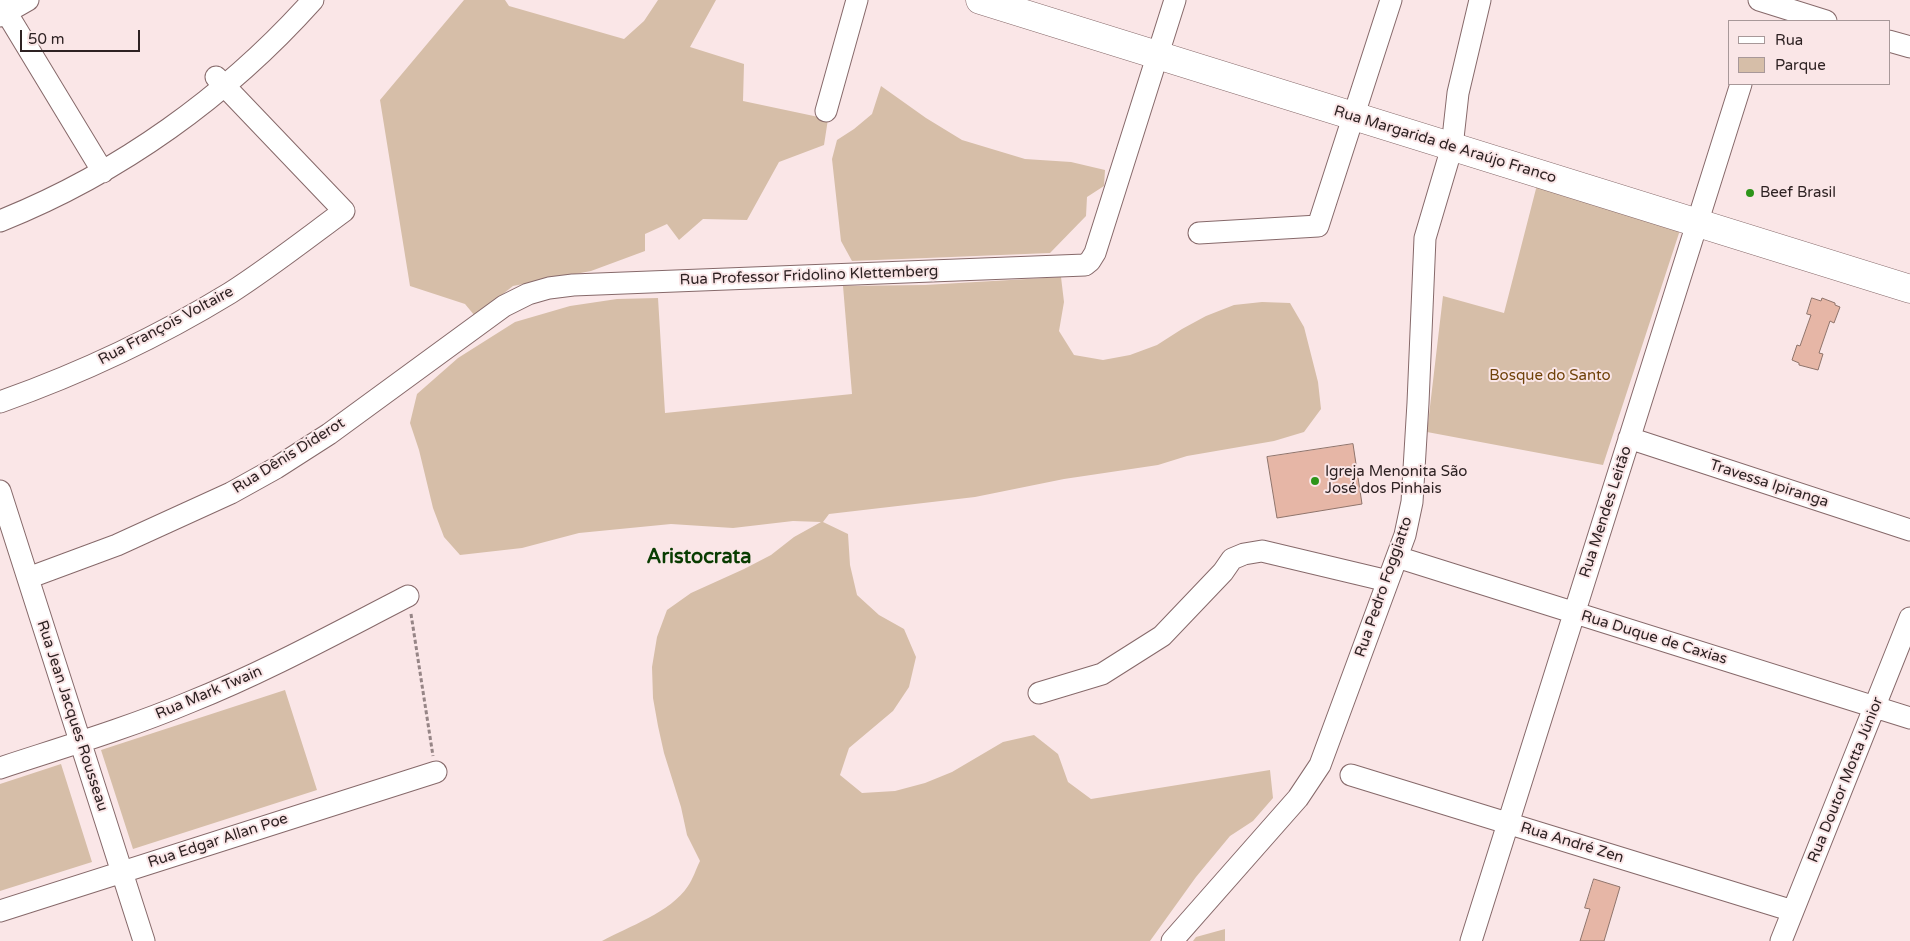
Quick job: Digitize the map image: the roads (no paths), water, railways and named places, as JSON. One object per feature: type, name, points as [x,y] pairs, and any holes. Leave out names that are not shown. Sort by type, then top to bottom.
[{"type":"main road","name":"Rua Margarida de Araújo Franco","points":[[980,0],[1910,289]]},
{"type":"street","points":[[28,0],[2,10],[99,166]]},
{"type":"street","points":[[221,82],[271,25],[296,0]]},
{"type":"street","points":[[0,221],[48,200],[99,166],[166,115],[221,82],[278,38],[314,0]]},
{"type":"street","points":[[826,111],[857,0]]},
{"type":"street","points":[[1158,55],[1175,0]]},
{"type":"street","points":[[1199,233],[1318,226],[1391,0]]},
{"type":"street","name":"Rua Pedro Foggiatto","points":[[1172,941],[1298,798],[1320,765],[1405,535],[1412,502],[1421,364],[1425,238],[1452,146],[1458,93],[1480,0]]},
{"type":"street","points":[[1763,6],[1822,20]]},
{"type":"street","points":[[1890,41],[1910,47]]},
{"type":"street","name":"Rua Professor Fridolino Klettemberg","points":[[528,294],[549,288],[573,285],[1077,266],[1085,264],[1090,261],[1095,253],[1158,55]]},
{"type":"street","name":"Rua François Voltaire","points":[[0,402],[99,362],[184,319],[230,293],[344,212],[221,82]]},
{"type":"street","name":"Rua Mendes Leitão","points":[[1470,941],[1741,85]]},
{"type":"street","points":[[0,206],[52,183],[99,166]]},
{"type":"street","name":"Rua Dênis Diderot","points":[[28,578],[116,545],[180,517],[276,468],[382,397],[504,306],[528,294]]},
{"type":"street","name":"Travessa Ipiranga","points":[[1629,438],[1910,530]]},
{"type":"street","name":"Rua Jean Jacques Rousseau","points":[[0,491],[144,941]]},
{"type":"street","points":[[1039,693],[1102,674],[1162,636],[1223,572],[1232,559],[1244,554],[1262,551],[1388,581]]},
{"type":"street","name":"Rua Duque de Caxias","points":[[1397,557],[1910,718]]},
{"type":"street","name":"Rua Mark Twain","points":[[0,768],[142,721],[240,680],[408,596]]},
{"type":"street","name":"Rua Doutor Motta Júnior","points":[[1781,941],[1910,618]]},
{"type":"street","name":"Rua Edgar Allan Poe","points":[[0,910],[436,772]]},
{"type":"street","name":"Rua André Zen","points":[[1351,775],[1793,911]]},
{"type":"place","name":"Beef Brasil","points":[[1750,193]]},
{"type":"place","name":"Igreja Menonita São José dos Pinhais","points":[[1315,481]]},
{"type":"district","name":"Aristocrata","points":[[699,558]]},
{"type":"park label","name":"Bosque do Santo","points":[[1550,376]]}]
